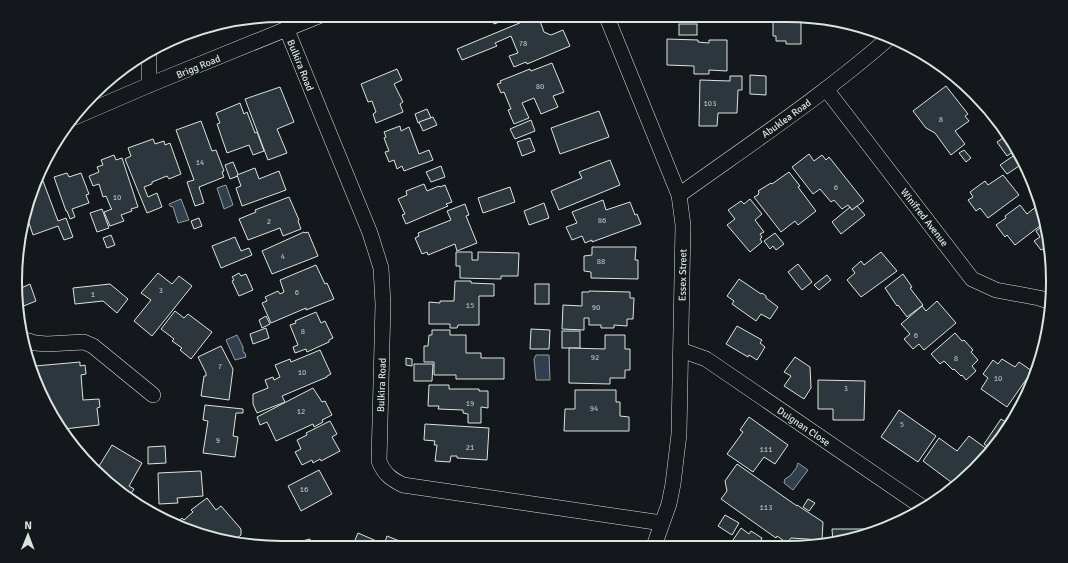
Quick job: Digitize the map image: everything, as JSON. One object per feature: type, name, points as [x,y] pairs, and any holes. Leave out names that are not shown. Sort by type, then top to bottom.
[{"type":"street","name":"Brigg Road","points":[[84,113],[149,85],[305,22]]},
{"type":"street","name":"Essex Street","points":[[609,22],[679,195],[683,225],[679,434],[673,484],[656,541]]},
{"type":"street","name":"Bulkira Road","points":[[287,30],[370,233],[381,268],[384,304],[379,461],[384,472],[392,480],[403,485],[662,523]]},
{"type":"street","name":"Abuklea Road","points":[[679,195],[826,89],[858,65],[885,42]]},
{"type":"street","points":[[149,59],[149,85]]},
{"type":"street","name":"Winifred Avenue","points":[[826,89],[972,279],[996,290],[1045,300]]},
{"type":"street","points":[[29,341],[48,344],[84,342],[93,346],[153,395]]},
{"type":"street","name":"Duignan Close","points":[[681,350],[706,359],[919,504]]},
{"type":"water","points":[[226,185],[233,205],[224,209],[217,188]]},
{"type":"water","points":[[181,199],[189,220],[178,223],[173,207],[169,204]]},
{"type":"water","points":[[237,335],[246,357],[235,360],[226,340]]},
{"type":"water","points":[[536,355],[549,355],[550,380],[536,380],[534,359]]},
{"type":"water","points":[[798,463],[808,470],[793,490],[784,483],[785,479],[790,476],[797,467]]},
{"type":"building","points":[[522,22],[540,22],[544,32],[551,35],[563,30],[570,46],[527,64],[526,62],[514,67],[509,56],[518,53],[511,36],[495,43],[497,46],[462,60],[457,49]]},
{"type":"building","points":[[773,22],[801,23],[801,44],[786,44],[786,41],[776,41],[776,36],[773,36]]},
{"type":"building","points":[[679,24],[697,24],[697,35],[679,35]]},
{"type":"building","points":[[667,39],[698,40],[698,42],[709,43],[709,40],[727,40],[727,71],[709,70],[709,74],[694,74],[694,66],[667,65]]},
{"type":"building","points":[[552,63],[564,92],[553,96],[558,107],[541,114],[534,98],[522,103],[529,118],[514,124],[508,110],[511,109],[504,92],[501,93],[497,84],[501,83],[500,81],[530,69],[531,71]]},
{"type":"building","points":[[397,69],[402,80],[394,84],[403,102],[400,104],[403,112],[376,123],[373,114],[376,112],[372,101],[368,102],[361,84]]},
{"type":"building","points":[[750,75],[766,76],[766,95],[750,94]]},
{"type":"building","points":[[730,76],[742,76],[742,90],[738,90],[737,113],[718,113],[717,126],[699,126],[700,80],[730,81]]},
{"type":"building","points":[[946,86],[968,114],[965,116],[969,121],[955,131],[965,144],[951,155],[935,133],[926,128],[913,111]]},
{"type":"building","points":[[280,87],[294,122],[277,129],[287,153],[268,160],[245,99]]},
{"type":"building","points":[[240,103],[244,114],[247,112],[255,133],[257,132],[264,151],[253,155],[249,145],[227,153],[217,124],[220,123],[216,113]]},
{"type":"building","points":[[427,109],[431,118],[418,123],[415,114]]},
{"type":"building","points":[[599,111],[609,137],[560,154],[551,128]]},
{"type":"building","points":[[433,117],[437,125],[423,131],[419,122]]},
{"type":"building","points":[[531,120],[535,131],[515,139],[510,129]]},
{"type":"building","points":[[201,121],[212,151],[216,150],[224,171],[222,172],[224,177],[199,187],[204,203],[195,206],[187,182],[194,180],[176,130]]},
{"type":"building","points":[[400,126],[401,131],[409,127],[419,154],[429,150],[433,160],[404,171],[402,166],[397,169],[394,160],[389,162],[385,152],[389,151],[384,138],[386,137],[384,132]]},
{"type":"building","points":[[530,138],[535,151],[522,156],[517,142]]},
{"type":"building","points":[[1003,138],[1011,153],[1007,156],[997,142]]},
{"type":"building","points":[[153,139],[155,144],[164,141],[165,145],[170,143],[181,174],[169,179],[167,176],[144,187],[148,197],[157,193],[162,207],[147,213],[125,159],[131,156],[128,148]]},
{"type":"building","points":[[964,150],[971,158],[966,162],[959,153]]},
{"type":"building","points":[[809,154],[814,161],[822,155],[826,160],[829,157],[864,201],[852,210],[848,205],[842,209],[834,200],[831,202],[820,189],[813,194],[792,167]]},
{"type":"building","points":[[114,155],[116,160],[122,158],[138,207],[121,215],[124,221],[110,226],[104,212],[112,209],[106,196],[103,197],[99,184],[93,186],[89,176],[99,172],[97,167],[103,165],[101,160]]},
{"type":"building","points":[[1013,156],[1019,166],[1007,174],[1000,165]]},
{"type":"building","points":[[610,160],[620,185],[559,210],[551,191],[582,178],[579,172]]},
{"type":"building","points":[[233,162],[238,176],[230,179],[225,165]]},
{"type":"building","points":[[441,166],[445,177],[431,182],[426,172]]},
{"type":"building","points":[[255,168],[259,179],[279,171],[286,190],[242,206],[236,188],[241,186],[237,175]]},
{"type":"building","points":[[789,172],[816,211],[798,225],[795,221],[781,232],[754,197],[758,195],[758,191],[771,183],[772,184]]},
{"type":"building","points":[[67,173],[69,177],[81,173],[89,194],[86,195],[89,203],[72,209],[75,217],[70,219],[54,177]]},
{"type":"building","points":[[1003,175],[1019,195],[988,218],[980,208],[976,211],[968,200],[973,197],[970,192],[985,181],[988,185]]},
{"type":"building","points":[[42,181],[58,221],[66,218],[73,237],[64,240],[58,226],[33,235],[29,223]]},
{"type":"building","points":[[424,184],[427,191],[445,185],[452,202],[446,204],[448,206],[406,224],[402,215],[405,214],[398,199],[407,195],[406,191]]},
{"type":"building","points":[[510,187],[515,202],[483,213],[478,198]]},
{"type":"building","points":[[289,197],[299,220],[301,229],[283,236],[280,228],[248,240],[239,219],[256,212],[255,210]]},
{"type":"building","points":[[750,199],[762,214],[755,220],[764,232],[760,234],[762,237],[760,239],[762,242],[750,252],[727,225],[735,219],[728,210],[741,201],[744,204]]},
{"type":"building","points":[[603,200],[606,210],[630,202],[635,215],[637,214],[641,224],[592,242],[592,240],[585,243],[582,236],[572,240],[566,227],[577,223],[572,212]]},
{"type":"building","points":[[544,203],[549,218],[529,225],[524,211]]},
{"type":"building","points":[[465,204],[469,215],[466,216],[477,243],[457,251],[455,244],[428,255],[427,252],[422,254],[415,238],[419,236],[418,233],[451,220],[447,211]]},
{"type":"building","points":[[1020,205],[1027,214],[1035,207],[1040,226],[1015,245],[1007,235],[1005,237],[996,225]]},
{"type":"building","points":[[857,206],[865,215],[841,234],[832,222],[850,207],[852,210]]},
{"type":"building","points":[[102,209],[109,228],[97,232],[90,213]]},
{"type":"building","points":[[199,218],[202,226],[194,229],[191,221]]},
{"type":"building","points":[[1040,228],[1044,250],[1041,250],[1034,241],[1040,237],[1036,231]]},
{"type":"building","points":[[304,232],[308,232],[318,256],[272,274],[262,251]]},
{"type":"building","points":[[775,233],[784,244],[776,250],[773,246],[770,249],[764,241]]},
{"type":"building","points":[[111,235],[115,245],[107,248],[103,238]]},
{"type":"building","points":[[235,237],[241,251],[249,248],[252,255],[221,268],[212,246]]},
{"type":"building","points":[[592,247],[636,247],[635,260],[638,260],[638,279],[591,278],[591,272],[584,271],[584,256],[592,255]]},
{"type":"building","points":[[456,252],[472,252],[472,260],[478,260],[478,252],[519,253],[518,276],[501,276],[501,279],[460,278],[460,266],[456,266]]},
{"type":"building","points":[[881,252],[897,271],[861,297],[847,280],[855,273],[852,269],[861,261],[864,265]]},
{"type":"building","points":[[798,264],[812,282],[802,290],[788,272]]},
{"type":"building","points":[[316,265],[325,284],[327,283],[334,299],[306,310],[306,308],[271,323],[262,303],[267,301],[265,297],[278,291],[280,294],[284,292],[280,280]]},
{"type":"building","points":[[158,273],[172,284],[179,276],[192,286],[152,336],[134,321],[151,300],[141,293]]},
{"type":"building","points":[[239,273],[241,276],[246,274],[253,290],[239,296],[232,281],[234,280],[232,277]]},
{"type":"building","points":[[903,274],[912,287],[910,288],[923,305],[907,317],[898,305],[897,306],[885,288]]},
{"type":"building","points":[[827,275],[831,280],[819,290],[814,285]]},
{"type":"building","points":[[739,279],[761,294],[762,293],[778,307],[770,319],[761,314],[756,321],[732,304],[734,301],[727,296]]},
{"type":"building","points":[[455,281],[471,281],[471,283],[494,284],[494,296],[479,296],[479,325],[458,325],[457,328],[450,328],[450,324],[429,324],[429,302],[440,303],[440,301],[454,301]]},
{"type":"building","points":[[30,284],[36,301],[23,306],[22,288]]},
{"type":"building","points":[[110,284],[128,299],[117,313],[103,301],[75,304],[73,288]]},
{"type":"building","points":[[535,284],[549,284],[549,304],[535,304]]},
{"type":"building","points":[[582,292],[630,292],[630,298],[634,298],[633,319],[627,319],[627,326],[614,325],[614,328],[601,328],[601,325],[589,325],[589,318],[584,318],[584,330],[562,329],[563,305],[582,306]]},
{"type":"building","points":[[937,301],[956,323],[924,350],[919,344],[913,349],[904,339],[910,334],[901,324],[922,306],[926,311]]},
{"type":"building","points":[[175,311],[184,318],[188,314],[212,332],[191,359],[180,350],[182,348],[172,341],[174,339],[161,329]]},
{"type":"building","points":[[316,312],[321,323],[325,321],[333,338],[329,340],[329,342],[307,352],[306,349],[295,353],[293,347],[298,345],[290,325],[296,323],[295,321]]},
{"type":"building","points":[[266,316],[270,324],[262,328],[259,320]]},
{"type":"building","points":[[737,326],[762,340],[760,343],[765,347],[757,360],[749,355],[748,357],[726,344]]},
{"type":"building","points":[[266,328],[269,338],[253,344],[250,334]]},
{"type":"building","points":[[531,329],[550,330],[549,349],[530,349]]},
{"type":"building","points":[[432,330],[450,330],[450,335],[466,335],[466,353],[481,353],[481,358],[504,358],[504,379],[456,379],[456,375],[434,375],[434,362],[424,362],[424,346],[428,346],[429,335],[432,335]]},
{"type":"building","points":[[562,331],[580,331],[580,348],[562,348]]},
{"type":"building","points":[[955,333],[973,350],[971,352],[978,360],[972,366],[976,371],[966,380],[944,361],[940,364],[931,354]]},
{"type":"building","points":[[605,335],[625,335],[625,349],[630,349],[630,370],[625,370],[625,378],[610,378],[610,384],[569,383],[569,348],[605,349]]},
{"type":"building","points":[[221,346],[233,369],[229,400],[201,396],[204,376],[206,376],[206,373],[198,357]]},
{"type":"building","points":[[320,350],[331,374],[282,396],[285,402],[257,413],[253,404],[253,394],[268,388],[265,380],[273,377],[274,380],[280,377],[275,365],[290,359],[291,362]]},
{"type":"building","points":[[795,357],[810,367],[811,388],[804,399],[784,386],[791,376],[784,372]]},
{"type":"building","points":[[406,358],[412,359],[412,366],[406,365]]},
{"type":"building","points":[[1002,359],[1015,367],[1019,362],[1030,370],[1027,378],[1007,407],[981,389],[988,378],[983,374],[993,360],[998,364]]},
{"type":"building","points":[[80,362],[80,366],[85,365],[86,374],[81,375],[83,400],[99,399],[100,407],[97,408],[99,425],[68,429],[49,396],[36,366]]},
{"type":"building","points":[[414,364],[433,364],[432,381],[414,381]]},
{"type":"building","points":[[818,380],[865,381],[864,420],[833,420],[833,409],[818,409]]},
{"type":"building","points":[[429,385],[449,385],[449,389],[479,389],[479,391],[488,391],[488,408],[481,407],[481,423],[468,423],[468,414],[463,413],[463,410],[438,409],[439,406],[428,406]]},
{"type":"building","points":[[313,388],[322,402],[325,401],[332,415],[322,420],[323,422],[314,427],[313,424],[276,441],[267,422],[260,425],[257,417]]},
{"type":"building","points":[[575,390],[616,390],[616,402],[620,402],[620,416],[629,417],[629,431],[564,431],[565,409],[575,409]]},
{"type":"building","points":[[205,405],[243,409],[243,413],[236,413],[233,436],[238,437],[235,457],[203,453],[208,421],[203,420]]},
{"type":"building","points":[[899,410],[936,436],[918,462],[881,437]]},
{"type":"building","points":[[749,417],[788,445],[775,464],[764,457],[753,472],[727,454],[743,432],[740,430]]},
{"type":"building","points":[[1001,419],[1005,421],[987,446],[984,444]]},
{"type":"building","points":[[330,421],[337,434],[332,437],[340,451],[321,461],[320,459],[313,463],[312,460],[302,465],[295,452],[301,449],[297,440],[307,435],[306,433]]},
{"type":"building","points":[[425,424],[489,428],[487,460],[457,458],[457,456],[451,456],[450,462],[435,461],[437,445],[434,445],[435,441],[424,440]]},
{"type":"building","points":[[969,436],[986,448],[958,477],[951,482],[923,461],[939,438],[957,451]]},
{"type":"building","points":[[112,445],[142,463],[129,486],[134,489],[131,493],[110,477],[99,466]]},
{"type":"building","points":[[165,446],[166,463],[148,464],[148,447]]},
{"type":"building","points":[[737,464],[797,506],[823,522],[822,539],[791,538],[789,541],[784,541],[777,536],[776,538],[721,499],[727,491],[725,481]]},
{"type":"building","points":[[319,470],[332,494],[301,511],[288,486]]},
{"type":"building","points":[[201,471],[203,496],[177,498],[178,503],[159,504],[158,473]]},
{"type":"building","points":[[207,498],[216,510],[221,506],[241,529],[241,535],[238,537],[214,532],[180,520],[182,518],[184,520],[193,512],[191,510]]},
{"type":"building","points":[[808,499],[815,503],[809,511],[803,507]]},
{"type":"building","points":[[725,515],[739,523],[732,535],[718,526]]},
{"type":"building","points":[[741,528],[749,534],[751,531],[762,538],[761,540],[762,541],[734,541]]},
{"type":"building","points":[[832,529],[864,529],[854,532],[833,537]]},
{"type":"building","points":[[358,533],[376,541],[355,541]]},
{"type":"building","points":[[387,536],[400,541],[385,541]]}]
